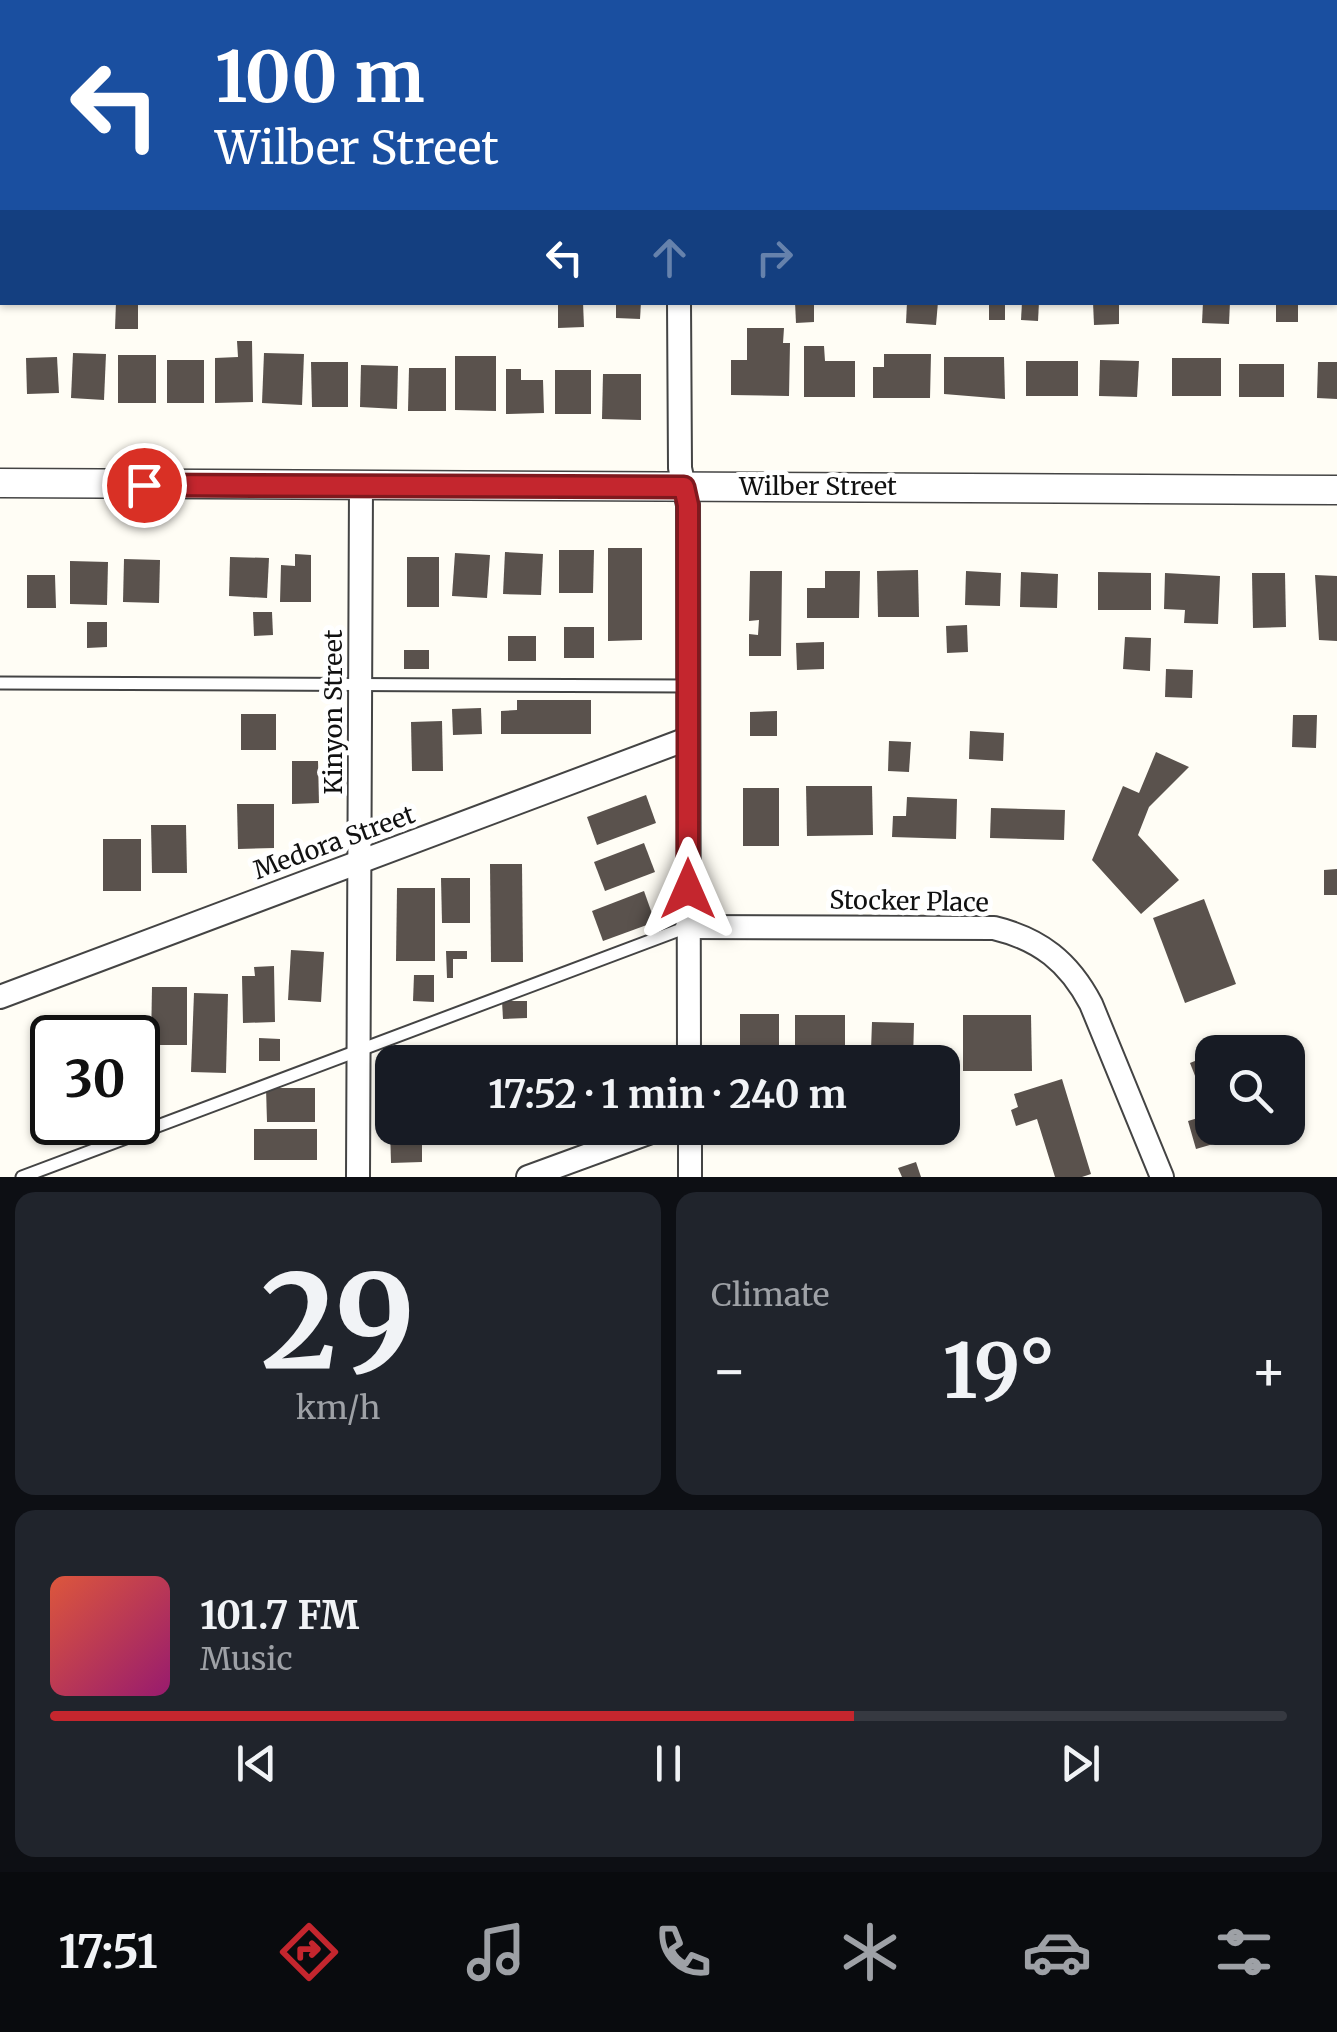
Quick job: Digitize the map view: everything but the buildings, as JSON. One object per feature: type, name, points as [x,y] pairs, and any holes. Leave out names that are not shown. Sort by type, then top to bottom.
[{"type":"street","points":[[679,305],[684,487],[688,505],[689,1045]]},
{"type":"street","name":"Wilber Street","points":[[0,484],[1337,490]]},
{"type":"street","name":"Kinyon Street","points":[[358,1177],[361,487]]},
{"type":"street","name":"Medora Street","points":[[0,997],[687,739]]},
{"type":"street","name":"Stocker Place","points":[[688,926],[994,928],[1042,945],[1077,978],[1091,1004],[1162,1177]]},
{"type":"street","points":[[528,1177],[616,1145]]},
{"type":"street","points":[[690,1145],[690,1177]]},
{"type":"lane","points":[[0,683],[688,686]]},
{"type":"lane","points":[[22,1177],[688,926]]},
{"type":"route","points":[[144,485],[684,487],[688,505],[688,889]]}]
